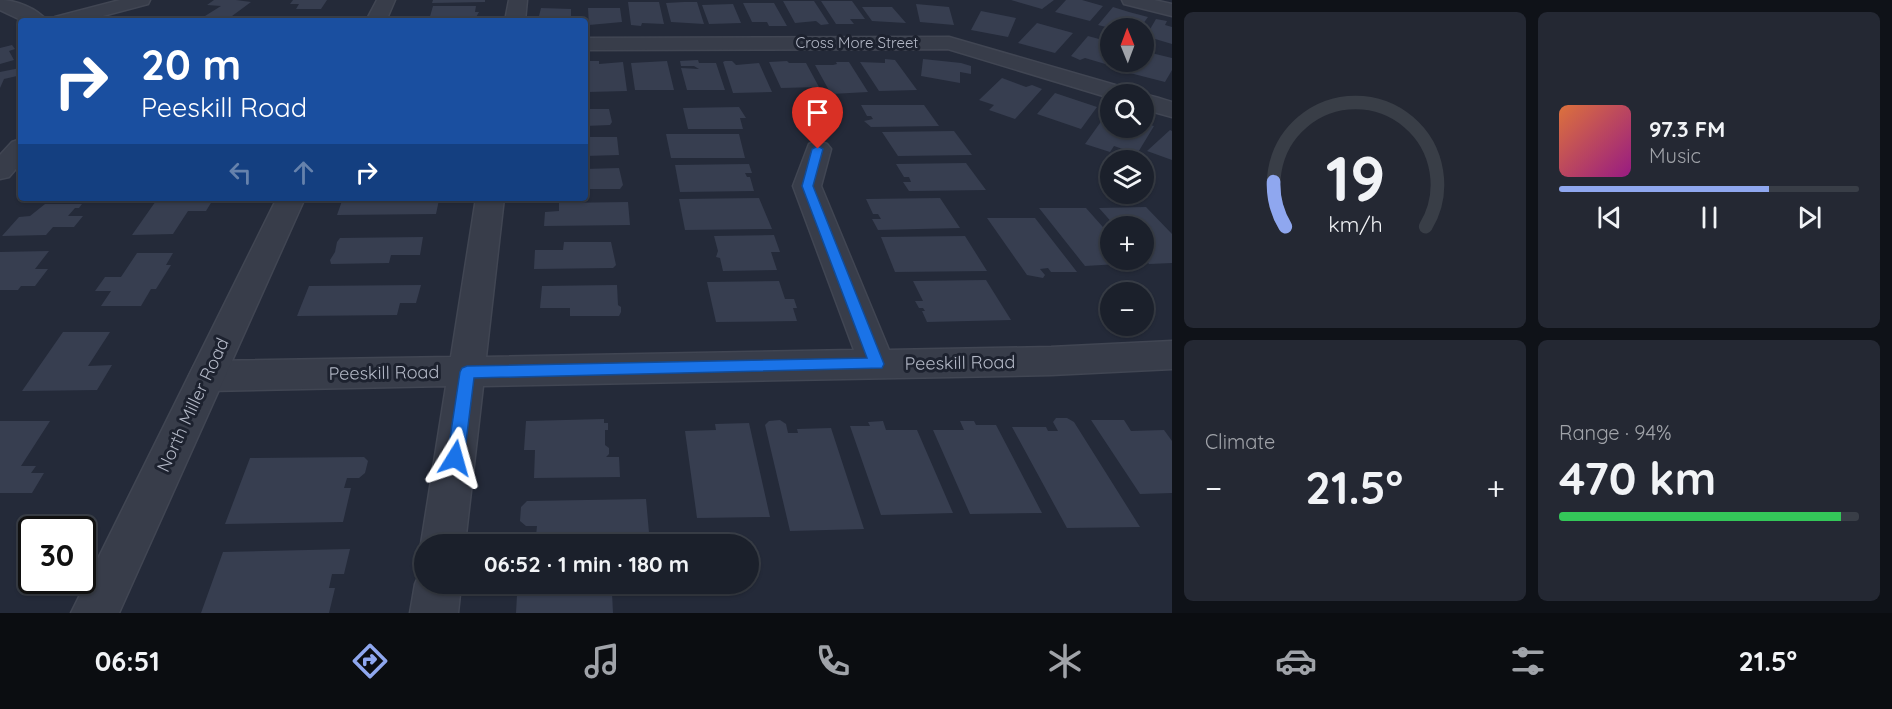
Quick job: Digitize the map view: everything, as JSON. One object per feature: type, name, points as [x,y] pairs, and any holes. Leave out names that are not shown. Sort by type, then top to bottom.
[{"type":"street","points":[[73,18],[141,0]]},
{"type":"street","points":[[377,18],[386,0]]},
{"type":"street","points":[[515,18],[518,0]]},
{"type":"street","points":[[1131,0],[1172,10]]},
{"type":"street","points":[[0,4],[31,18]]},
{"type":"street","name":"Cross More Street","points":[[588,44],[949,43],[1100,88]]},
{"type":"street","points":[[1154,104],[1172,110]]},
{"type":"street","points":[[818,149],[807,186],[877,364]]},
{"type":"street","name":"North Miller Road","points":[[95,613],[290,201]]},
{"type":"street","points":[[444,534],[490,201]]},
{"type":"street","name":"Peeskill Road","points":[[207,375],[1051,361],[1172,355]]},
{"type":"street","points":[[434,613],[437,594]]},
{"type":"building","points":[[214,0],[251,2],[229,18],[205,16],[221,6],[207,5]]},
{"type":"building","points":[[293,0],[327,0],[321,9],[296,9],[299,4],[290,4]]},
{"type":"building","points":[[433,0],[485,0],[485,2],[432,3]]},
{"type":"building","points":[[1011,0],[1054,0],[1042,9]]},
{"type":"building","points":[[1066,0],[1082,0],[1103,6],[1090,21],[1055,12]]},
{"type":"building","points":[[783,1],[814,1],[829,24],[821,25],[816,21],[795,23]]},
{"type":"building","points":[[821,1],[852,1],[865,19],[850,19],[854,24],[836,24]]},
{"type":"building","points":[[628,2],[659,2],[664,24],[631,25]]},
{"type":"building","points":[[697,2],[704,24],[671,22],[666,3]]},
{"type":"building","points":[[743,3],[774,3],[787,26],[769,26],[767,22],[752,22]]},
{"type":"building","points":[[733,4],[741,23],[709,24],[702,5]]},
{"type":"building","points":[[916,4],[949,7],[954,25],[920,22]]},
{"type":"building","points":[[433,6],[476,6],[475,12],[479,12],[476,18],[430,18]]},
{"type":"building","points":[[862,7],[892,7],[906,23],[872,21]]},
{"type":"building","points":[[1113,7],[1148,17],[1147,18],[1104,18]]},
{"type":"building","points":[[541,8],[571,9],[571,18],[539,18]]},
{"type":"building","points":[[588,8],[620,8],[622,22],[589,25]]},
{"type":"building","points":[[981,11],[1016,18],[1008,37],[971,30]]},
{"type":"building","points":[[1156,19],[1167,21],[1165,25],[1172,27],[1172,44],[1154,39]]},
{"type":"building","points":[[1037,23],[1073,33],[1055,53],[1018,43]]},
{"type":"building","points":[[1088,36],[1100,39],[1100,62],[1085,58],[1080,60],[1071,56]]},
{"type":"building","points":[[12,45],[15,49],[9,51],[14,60],[0,64],[0,48]]},
{"type":"building","points":[[1154,54],[1172,58],[1172,70],[1165,82],[1126,72],[1154,72]]},
{"type":"building","points":[[885,59],[895,60],[917,90],[879,91],[860,62],[885,63]]},
{"type":"building","points":[[923,59],[971,66],[971,74],[960,72],[960,83],[921,76]]},
{"type":"building","points":[[698,60],[699,63],[716,63],[725,90],[687,90],[681,68],[699,69],[694,66],[681,66],[680,61]]},
{"type":"building","points":[[588,61],[599,61],[599,64],[623,62],[627,91],[588,92]]},
{"type":"building","points":[[667,61],[674,90],[635,90],[631,63]]},
{"type":"building","points":[[732,61],[736,65],[759,63],[772,92],[733,93],[723,62]]},
{"type":"building","points":[[769,62],[806,63],[819,87],[781,88]]},
{"type":"building","points":[[836,62],[849,62],[868,92],[831,94],[815,65],[833,65],[837,64]]},
{"type":"building","points":[[18,68],[17,76],[4,79],[0,88],[0,72]]},
{"type":"building","points":[[1002,78],[1026,87],[1032,85],[1042,89],[1015,119],[989,110],[994,105],[979,100]]},
{"type":"building","points":[[1055,93],[1097,107],[1081,129],[1037,114]]},
{"type":"building","points":[[861,105],[924,105],[939,126],[871,127],[864,121],[873,119],[867,116]]},
{"type":"building","points":[[739,107],[746,118],[740,118],[743,129],[688,129],[683,108]]},
{"type":"building","points":[[588,109],[609,109],[612,122],[610,125],[588,126]]},
{"type":"building","points":[[1100,123],[1100,138],[1147,138],[1139,150],[1126,150],[1114,146],[1111,150],[1104,150],[1085,144]]},
{"type":"building","points":[[1170,130],[1172,131],[1172,160],[1154,154],[1154,150],[1148,150]]},
{"type":"building","points":[[954,131],[972,155],[898,156],[882,132]]},
{"type":"building","points":[[666,134],[739,134],[745,158],[671,158]]},
{"type":"building","points":[[588,137],[617,137],[619,155],[588,156]]},
{"type":"building","points":[[966,163],[986,190],[909,191],[903,182],[911,182],[909,177],[904,177],[896,164]]},
{"type":"building","points":[[749,164],[752,173],[745,173],[747,177],[750,177],[754,191],[680,192],[675,165]]},
{"type":"building","points":[[619,168],[623,185],[620,189],[588,189],[588,169]]},
{"type":"building","points":[[759,198],[772,229],[685,230],[679,199]]},
{"type":"building","points":[[940,198],[960,228],[878,230],[872,219],[881,219],[878,214],[873,214],[866,199]]},
{"type":"building","points":[[156,201],[212,201],[206,211],[188,211],[173,234],[132,235]]},
{"type":"building","points":[[342,201],[439,201],[436,214],[337,215]]},
{"type":"building","points":[[628,202],[630,225],[544,226],[545,212],[559,211],[559,203]]},
{"type":"building","points":[[45,204],[82,204],[68,216],[83,216],[74,227],[53,227],[46,235],[2,236],[19,217],[30,216]]},
{"type":"building","points":[[1146,207],[1172,234],[1172,263],[1154,264],[1154,216],[1106,216],[1099,208]]},
{"type":"building","points":[[1039,208],[1086,208],[1100,224],[1100,265],[1085,266]]},
{"type":"building","points":[[987,218],[1035,218],[1077,272],[1051,272],[1048,268],[1040,269],[1045,275],[1043,278],[1027,275]]},
{"type":"building","points":[[774,235],[780,252],[771,252],[777,270],[723,271],[720,258],[716,257],[718,251],[714,236]]},
{"type":"building","points":[[965,236],[987,271],[895,272],[881,237]]},
{"type":"building","points":[[423,237],[420,255],[391,255],[389,263],[331,264],[330,260],[340,238]]},
{"type":"building","points":[[564,242],[611,242],[616,265],[613,268],[534,269],[535,250],[563,250]]},
{"type":"building","points":[[49,251],[35,269],[48,269],[35,286],[21,286],[18,290],[0,290],[0,252]]},
{"type":"building","points":[[137,253],[173,253],[166,265],[171,265],[156,289],[151,289],[141,306],[101,306],[111,291],[95,291],[105,277],[121,277]]},
{"type":"building","points":[[986,280],[1011,320],[927,322],[922,311],[925,311],[919,308],[915,301],[923,301],[913,281]]},
{"type":"building","points":[[779,281],[785,299],[794,299],[797,308],[793,308],[797,321],[716,322],[707,282]]},
{"type":"building","points":[[421,285],[416,303],[400,303],[397,315],[297,316],[309,286]]},
{"type":"building","points":[[617,285],[618,305],[621,307],[619,316],[570,316],[570,308],[540,308],[542,286]]},
{"type":"building","points":[[63,332],[110,332],[88,366],[112,365],[97,390],[22,391]]},
{"type":"building","points":[[1056,418],[1067,418],[1074,422],[1140,527],[1067,528],[1012,427],[1046,427],[1048,431],[1058,431],[1053,422]]},
{"type":"building","points":[[604,419],[604,423],[608,423],[608,430],[605,430],[605,445],[609,448],[609,454],[606,457],[619,457],[620,477],[534,478],[535,450],[524,450],[526,421]]},
{"type":"building","points":[[780,420],[786,424],[788,433],[798,433],[797,429],[831,428],[864,529],[790,531],[765,425],[769,421]]},
{"type":"building","points":[[1091,420],[1124,420],[1131,431],[1164,430],[1172,441],[1172,493],[1140,494]]},
{"type":"building","points":[[0,421],[50,421],[21,466],[36,466],[31,473],[44,473],[32,493],[0,493]]},
{"type":"building","points":[[883,421],[886,430],[917,430],[953,513],[881,515],[850,426],[870,426],[868,422]]},
{"type":"building","points":[[960,421],[974,421],[976,425],[996,425],[1042,513],[970,514],[933,430],[964,430]]},
{"type":"building","points":[[749,423],[770,517],[697,518],[685,431],[716,430],[715,424]]},
{"type":"building","points":[[364,457],[368,461],[365,473],[359,478],[347,478],[344,488],[351,488],[343,522],[225,524],[250,458]]},
{"type":"building","points":[[646,499],[649,534],[536,534],[537,526],[526,526],[520,521],[521,507],[527,501]]},
{"type":"building","points":[[350,549],[344,574],[332,574],[329,588],[335,588],[329,613],[201,613],[223,552]]},
{"type":"building","points":[[612,594],[613,613],[516,613],[517,595]]},
{"type":"route","points":[[455,458],[467,372],[877,364],[807,186],[818,149]]}]
